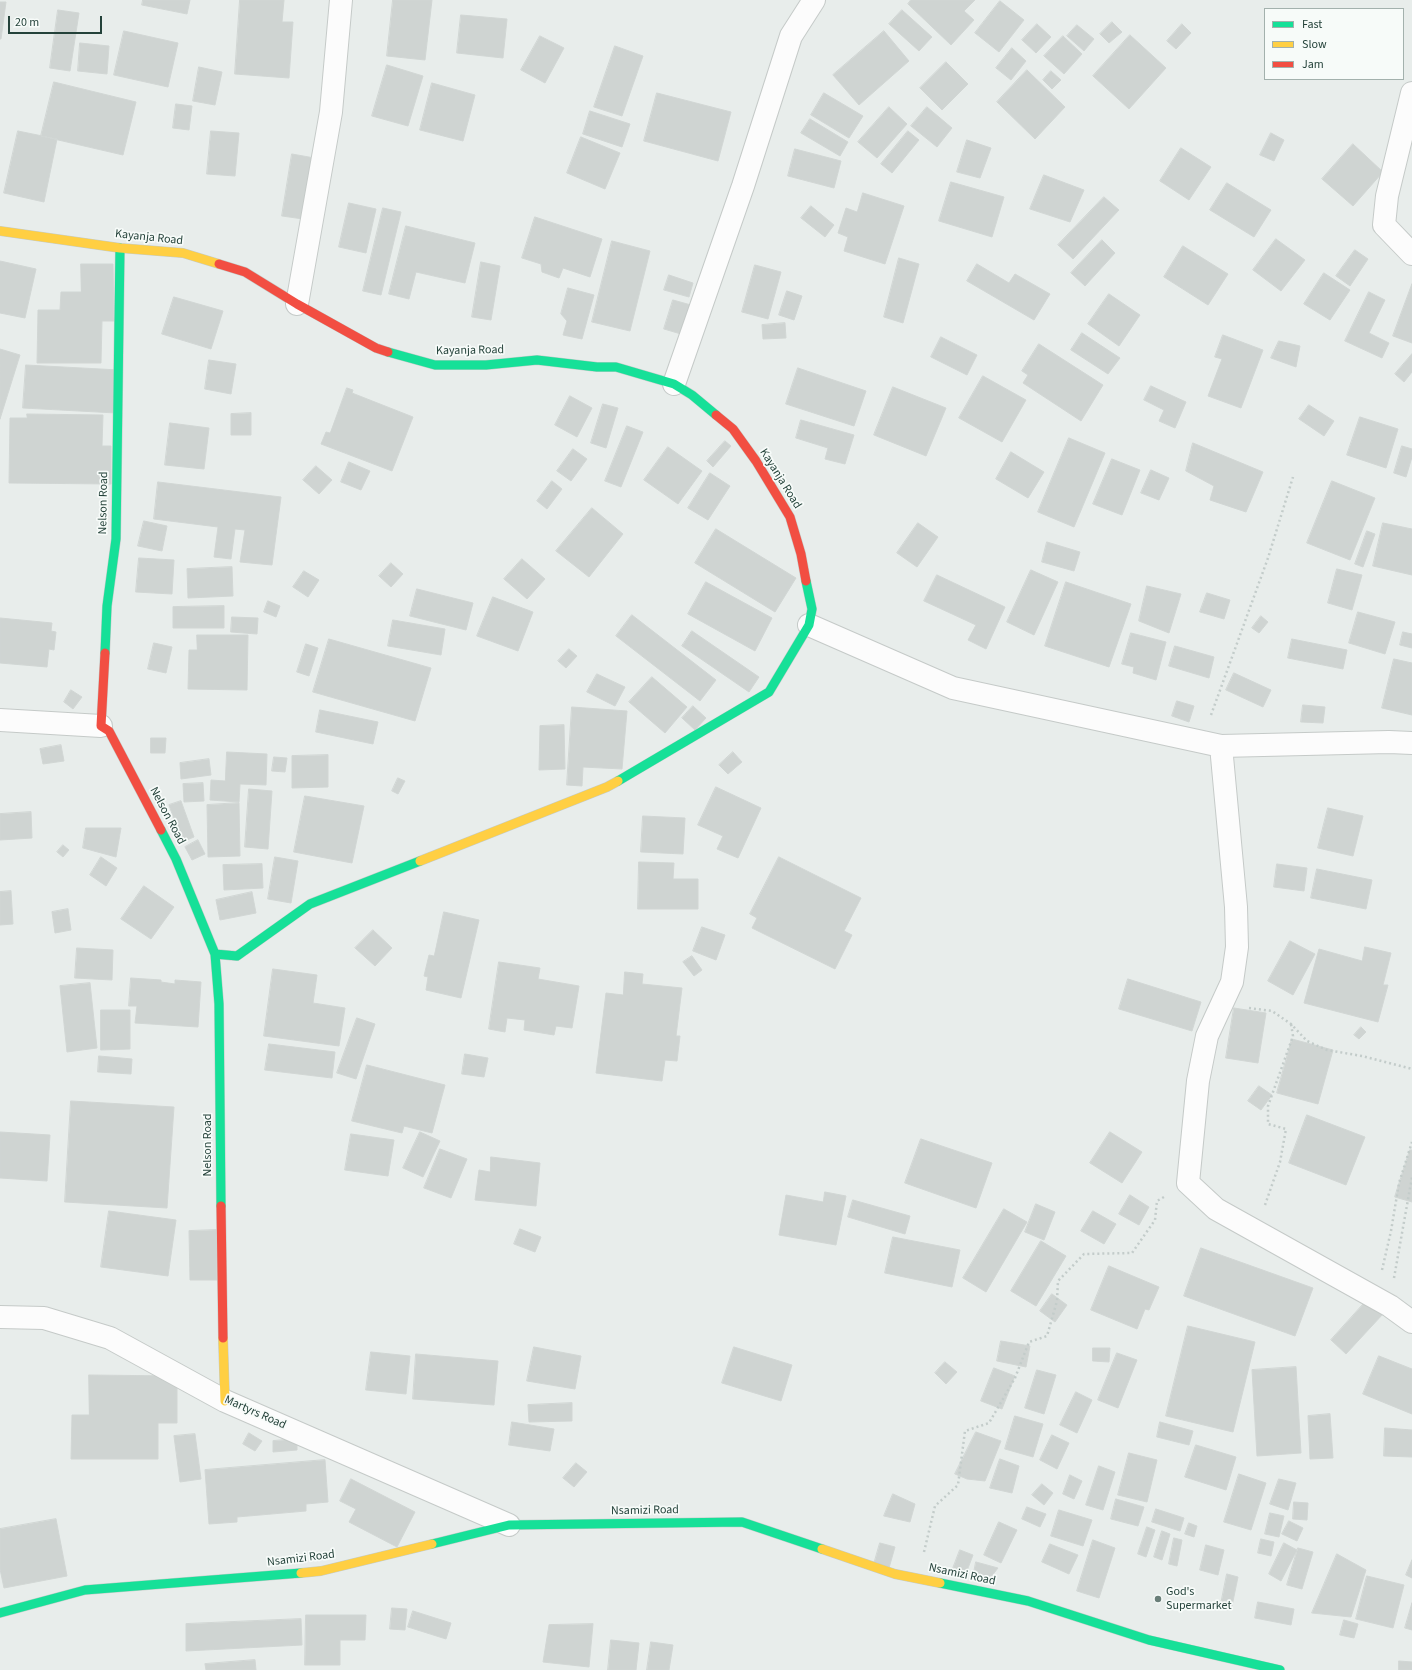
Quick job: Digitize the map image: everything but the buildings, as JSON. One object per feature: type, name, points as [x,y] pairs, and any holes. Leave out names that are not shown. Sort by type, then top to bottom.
[{"type":"street","points":[[297,304],[331,112],[341,0]]},
{"type":"street","points":[[674,384],[743,186],[792,36],[814,0]]},
{"type":"street","points":[[1412,93],[1387,196],[1384,225],[1412,254]]},
{"type":"street","name":"Kayanja Road","points":[[0,231],[120,248],[183,253],[245,272],[297,304],[345,329],[376,348],[435,365],[486,365],[537,360],[597,367],[616,367],[674,384],[692,396],[732,429],[756,461],[790,517],[801,554],[812,610],[809,625]]},
{"type":"street","name":"Nelson Road","points":[[120,248],[116,539],[107,606],[101,726],[109,731],[176,859],[216,954],[219,1004],[221,1243],[226,1400]]},
{"type":"street","points":[[216,954],[237,956],[310,904],[607,787],[769,692],[809,625],[953,688],[1211,744],[1412,743]]},
{"type":"street","points":[[0,720],[101,726]]},
{"type":"street","points":[[1211,744],[1236,906],[1237,947],[1232,982],[1207,1036],[1200,1074],[1188,1183],[1216,1209],[1383,1302],[1412,1322]]},
{"type":"street","name":"Martyrs Road","points":[[0,1317],[44,1318],[110,1338],[226,1400],[509,1525]]},
{"type":"street","name":"Nsamizi Road","points":[[0,1613],[85,1590],[322,1571],[509,1525],[742,1522],[896,1574],[1028,1601],[1149,1640],[1280,1670]]},
{"type":"path","points":[[1211,744],[1293,477]]},
{"type":"path","points":[[1221,1005],[1272,1011],[1291,1024],[1307,1041],[1328,1050],[1362,1056],[1412,1069]]},
{"type":"path","points":[[1255,1231],[1280,1162],[1286,1129],[1268,1124],[1268,1106],[1293,1036],[1291,1024]]},
{"type":"path","points":[[1383,1302],[1391,1231],[1399,1183],[1412,1142]]},
{"type":"path","points":[[1383,1302],[1412,1177]]},
{"type":"path","points":[[918,1578],[935,1506],[958,1485],[964,1431],[989,1423],[1015,1378],[1029,1342],[1047,1336],[1057,1301],[1058,1281],[1084,1254],[1132,1253],[1155,1220],[1157,1201],[1188,1183]]},
{"type":"traffic: fast","points":[[105,653],[107,606],[116,539],[120,248]]},
{"type":"traffic: fast","points":[[388,352],[435,365],[486,365],[537,360],[597,367],[616,367],[674,384],[692,395],[716,415]]},
{"type":"traffic: fast","points":[[618,781],[769,692],[809,625],[812,609],[806,581]]},
{"type":"traffic: fast","points":[[161,830],[176,859],[215,954],[219,1004],[221,1206]]},
{"type":"traffic: fast","points":[[215,954],[237,956],[310,904],[420,861]]},
{"type":"traffic: fast","points":[[432,1544],[509,1525],[742,1522],[822,1549]]},
{"type":"traffic: fast","points":[[0,1613],[85,1590],[301,1573]]},
{"type":"traffic: fast","points":[[940,1583],[1028,1601],[1149,1640],[1280,1670]]},
{"type":"traffic: slow","points":[[0,231],[120,248],[183,253],[219,264]]},
{"type":"traffic: slow","points":[[420,861],[607,787],[618,781]]},
{"type":"traffic: slow","points":[[223,1338],[225,1401]]},
{"type":"traffic: slow","points":[[301,1573],[321,1571],[432,1544]]},
{"type":"traffic: slow","points":[[822,1549],[895,1574],[940,1583]]},
{"type":"traffic: jam","points":[[219,264],[245,272],[297,304],[376,348],[388,352]]},
{"type":"traffic: jam","points":[[716,415],[733,429],[756,461],[790,517],[801,554],[806,581]]},
{"type":"traffic: jam","points":[[105,653],[101,726],[109,731],[161,830]]},
{"type":"traffic: jam","points":[[221,1206],[223,1338]]},
{"type":"place","name":"God's Supermarket","points":[[1158,1599]]}]
